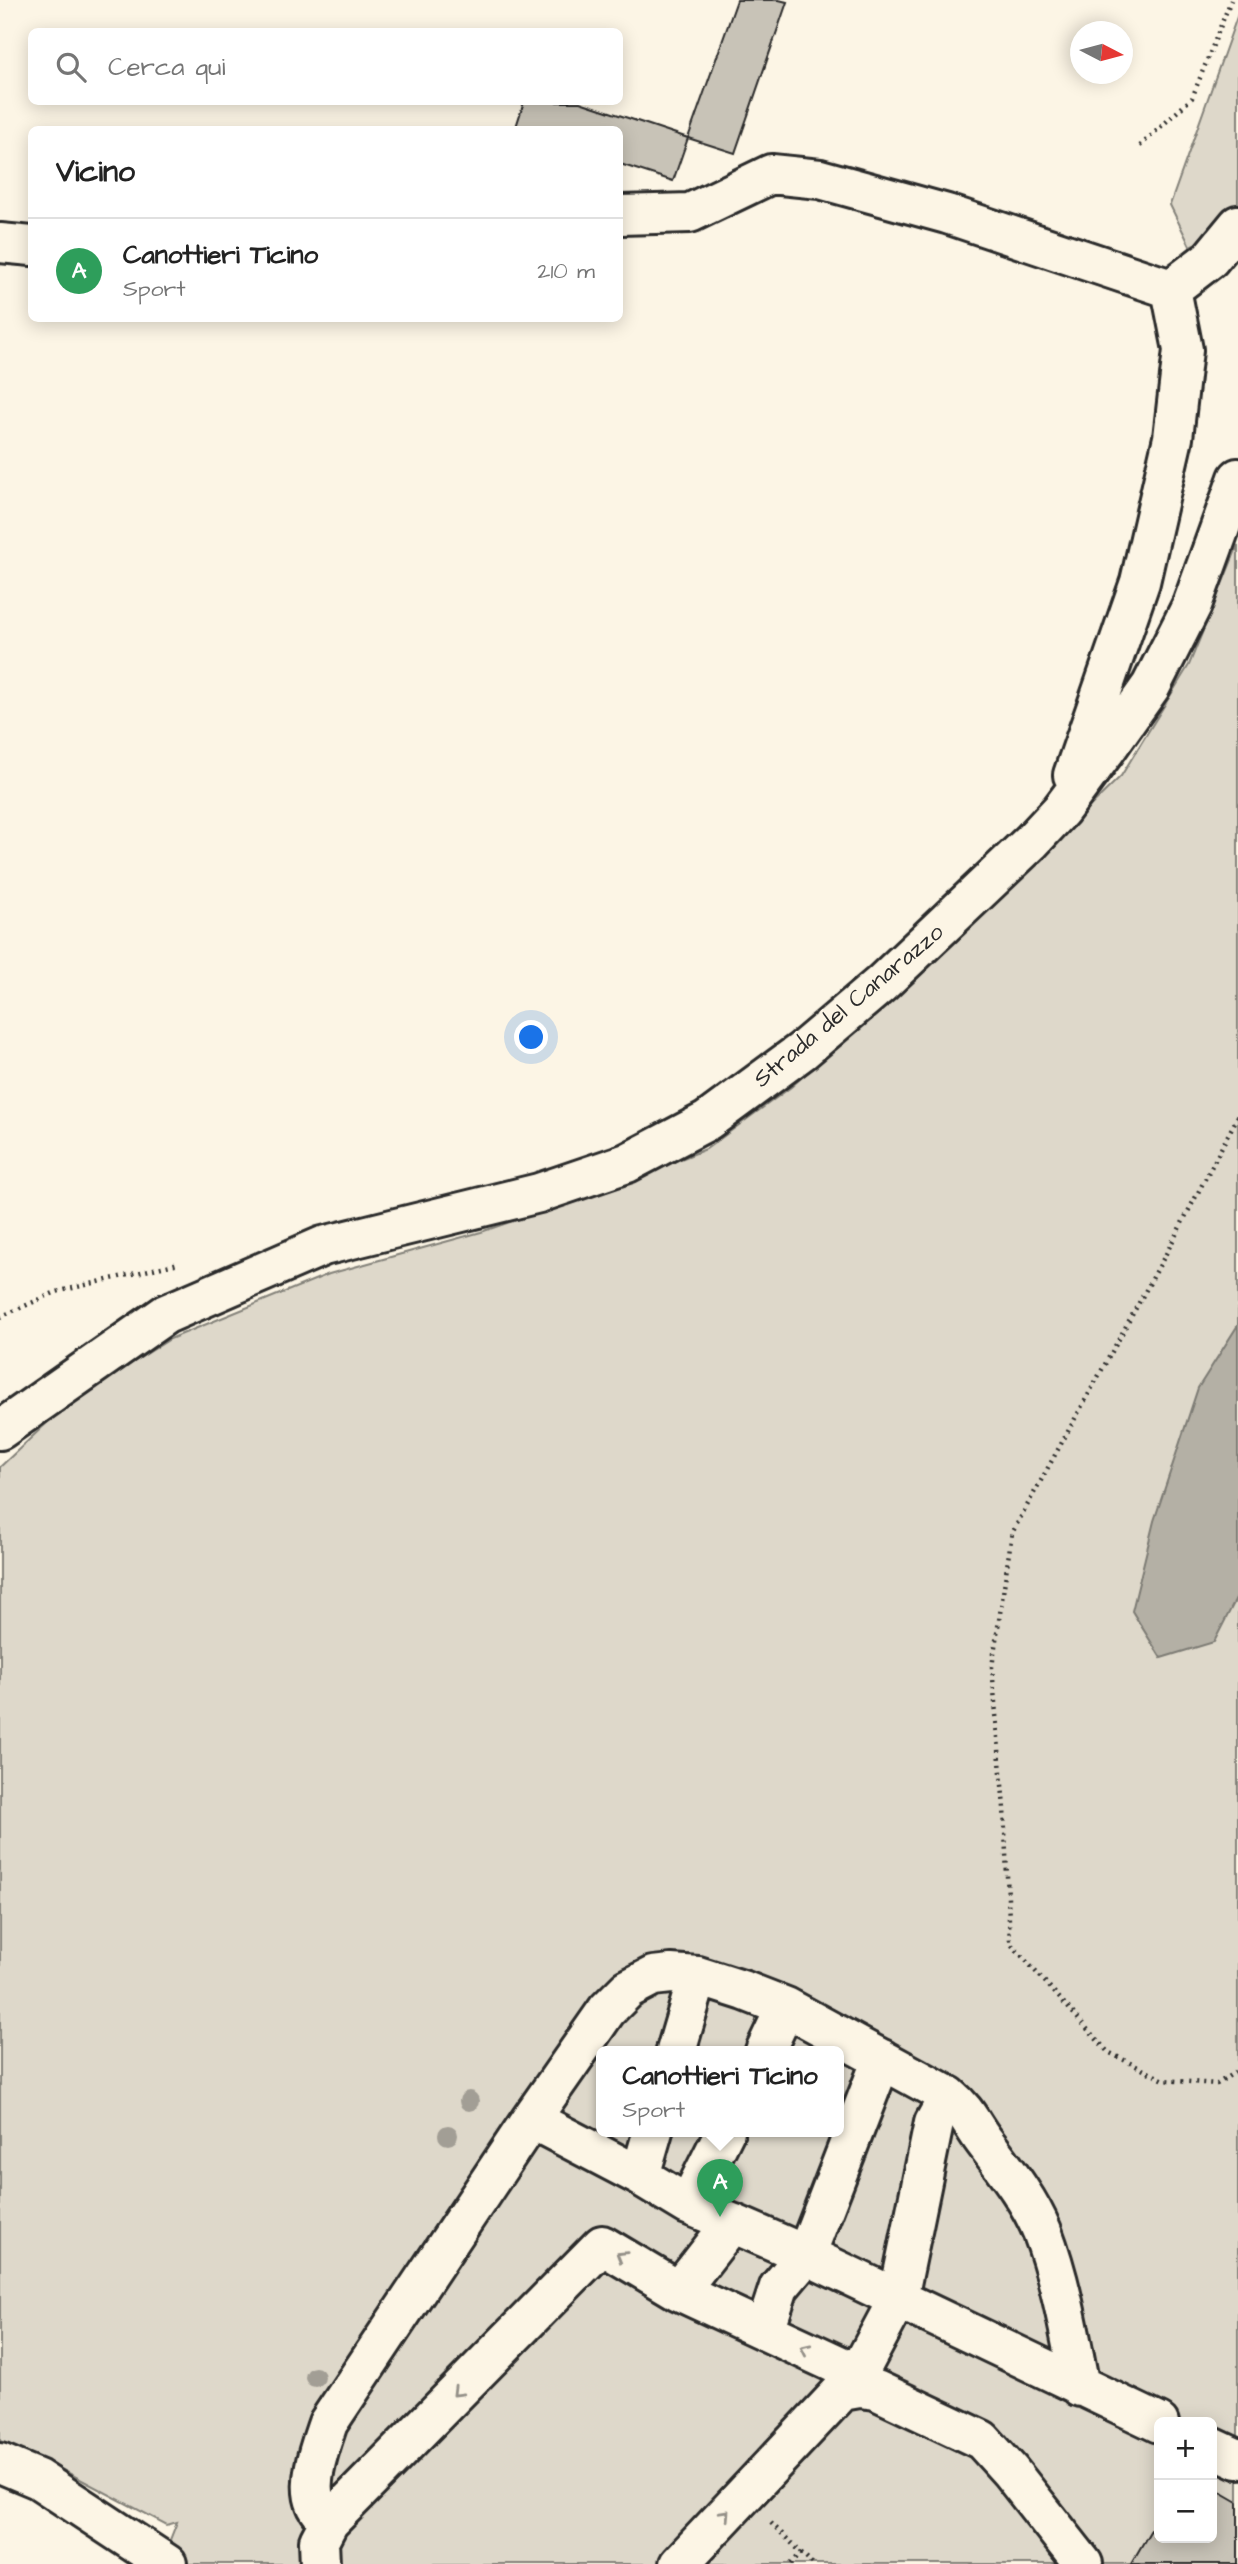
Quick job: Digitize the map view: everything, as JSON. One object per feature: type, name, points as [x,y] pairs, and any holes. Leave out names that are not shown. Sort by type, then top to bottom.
[{"type":"street","points":[[623,215],[690,213],[771,174],[820,179],[947,214],[1171,289]]},
{"type":"street","points":[[1171,289],[1210,259],[1238,225]]},
{"type":"street","points":[[0,243],[28,246]]},
{"type":"street","points":[[1061,810],[1140,582],[1173,438],[1183,350],[1171,289]]},
{"type":"street","name":"Strada del Canarazzo","points":[[0,1430],[166,1314],[323,1246],[539,1193],[627,1163],[707,1121],[802,1051],[881,984],[1031,842],[1061,810],[1151,686],[1192,605],[1238,478]]},
{"type":"street","points":[[329,2522],[315,2504],[313,2485],[317,2455],[328,2423],[607,2010],[628,1989],[653,1976],[698,1976],[786,2007],[948,2096],[966,2110],[982,2138],[1011,2177],[1042,2230],[1065,2312],[1080,2387]]},
{"type":"street","points":[[678,2046],[698,1976]]},
{"type":"street","points":[[767,2046],[786,2007]]},
{"type":"street","points":[[765,2330],[779,2287],[806,2255],[882,2059]]},
{"type":"street","points":[[679,2564],[850,2382],[898,2299],[934,2123],[948,2096]]},
{"type":"street","points":[[531,2119],[640,2176],[688,2205],[806,2255],[1154,2421]]},
{"type":"street","points":[[640,2176],[651,2137]]},
{"type":"street","points":[[688,2205],[722,2137]]},
{"type":"street","points":[[679,2291],[732,2223]]},
{"type":"street","points":[[320,2564],[319,2541],[329,2522],[602,2245],[679,2291],[765,2330],[859,2388],[876,2390],[982,2440],[1083,2564]]},
{"type":"street","points":[[1217,2449],[1238,2459]]},
{"type":"street","points":[[0,2463],[38,2479],[167,2564]]},
{"type":"path","points":[[1140,146],[1192,98],[1231,0]]},
{"type":"path","points":[[1238,1116],[1168,1250],[1012,1533],[992,1667],[1010,1943],[1108,2052],[1164,2080],[1217,2084],[1238,2070]]},
{"type":"path","points":[[0,1317],[57,1292],[188,1261]]},
{"type":"path","points":[[742,2497],[813,2564]]},
{"type":"path","points":[[790,2564],[803,2552]]},
{"type":"shaded area","points":[[1238,14],[1238,210],[1221,232],[1190,246],[1170,205]]},
{"type":"shaded area","points":[[1238,545],[1238,2564],[165,2564],[168,2545],[177,2522],[167,2525],[42,2459],[0,2441],[0,1467],[66,1405],[170,1339],[329,1274],[481,1232],[599,1191],[706,1149],[791,1087],[912,980],[1121,776],[1189,665]]},
{"type":"shaded area","points":[[1238,1325],[1238,1595],[1214,1642],[1161,1658],[1132,1611],[1154,1521],[1198,1388]]},
{"type":"building","points":[[737,0],[787,2],[735,153],[688,138]]},
{"type":"building","points":[[523,105],[589,105],[688,138],[673,181],[623,165],[623,126],[516,126]]},
{"type":"building","points":[[1217,2490],[1238,2502],[1238,2564],[1131,2564],[1154,2525],[1154,2543],[1217,2543]]},
{"type":"place","name":"Canottieri Ticino","points":[[720,2217]]}]
